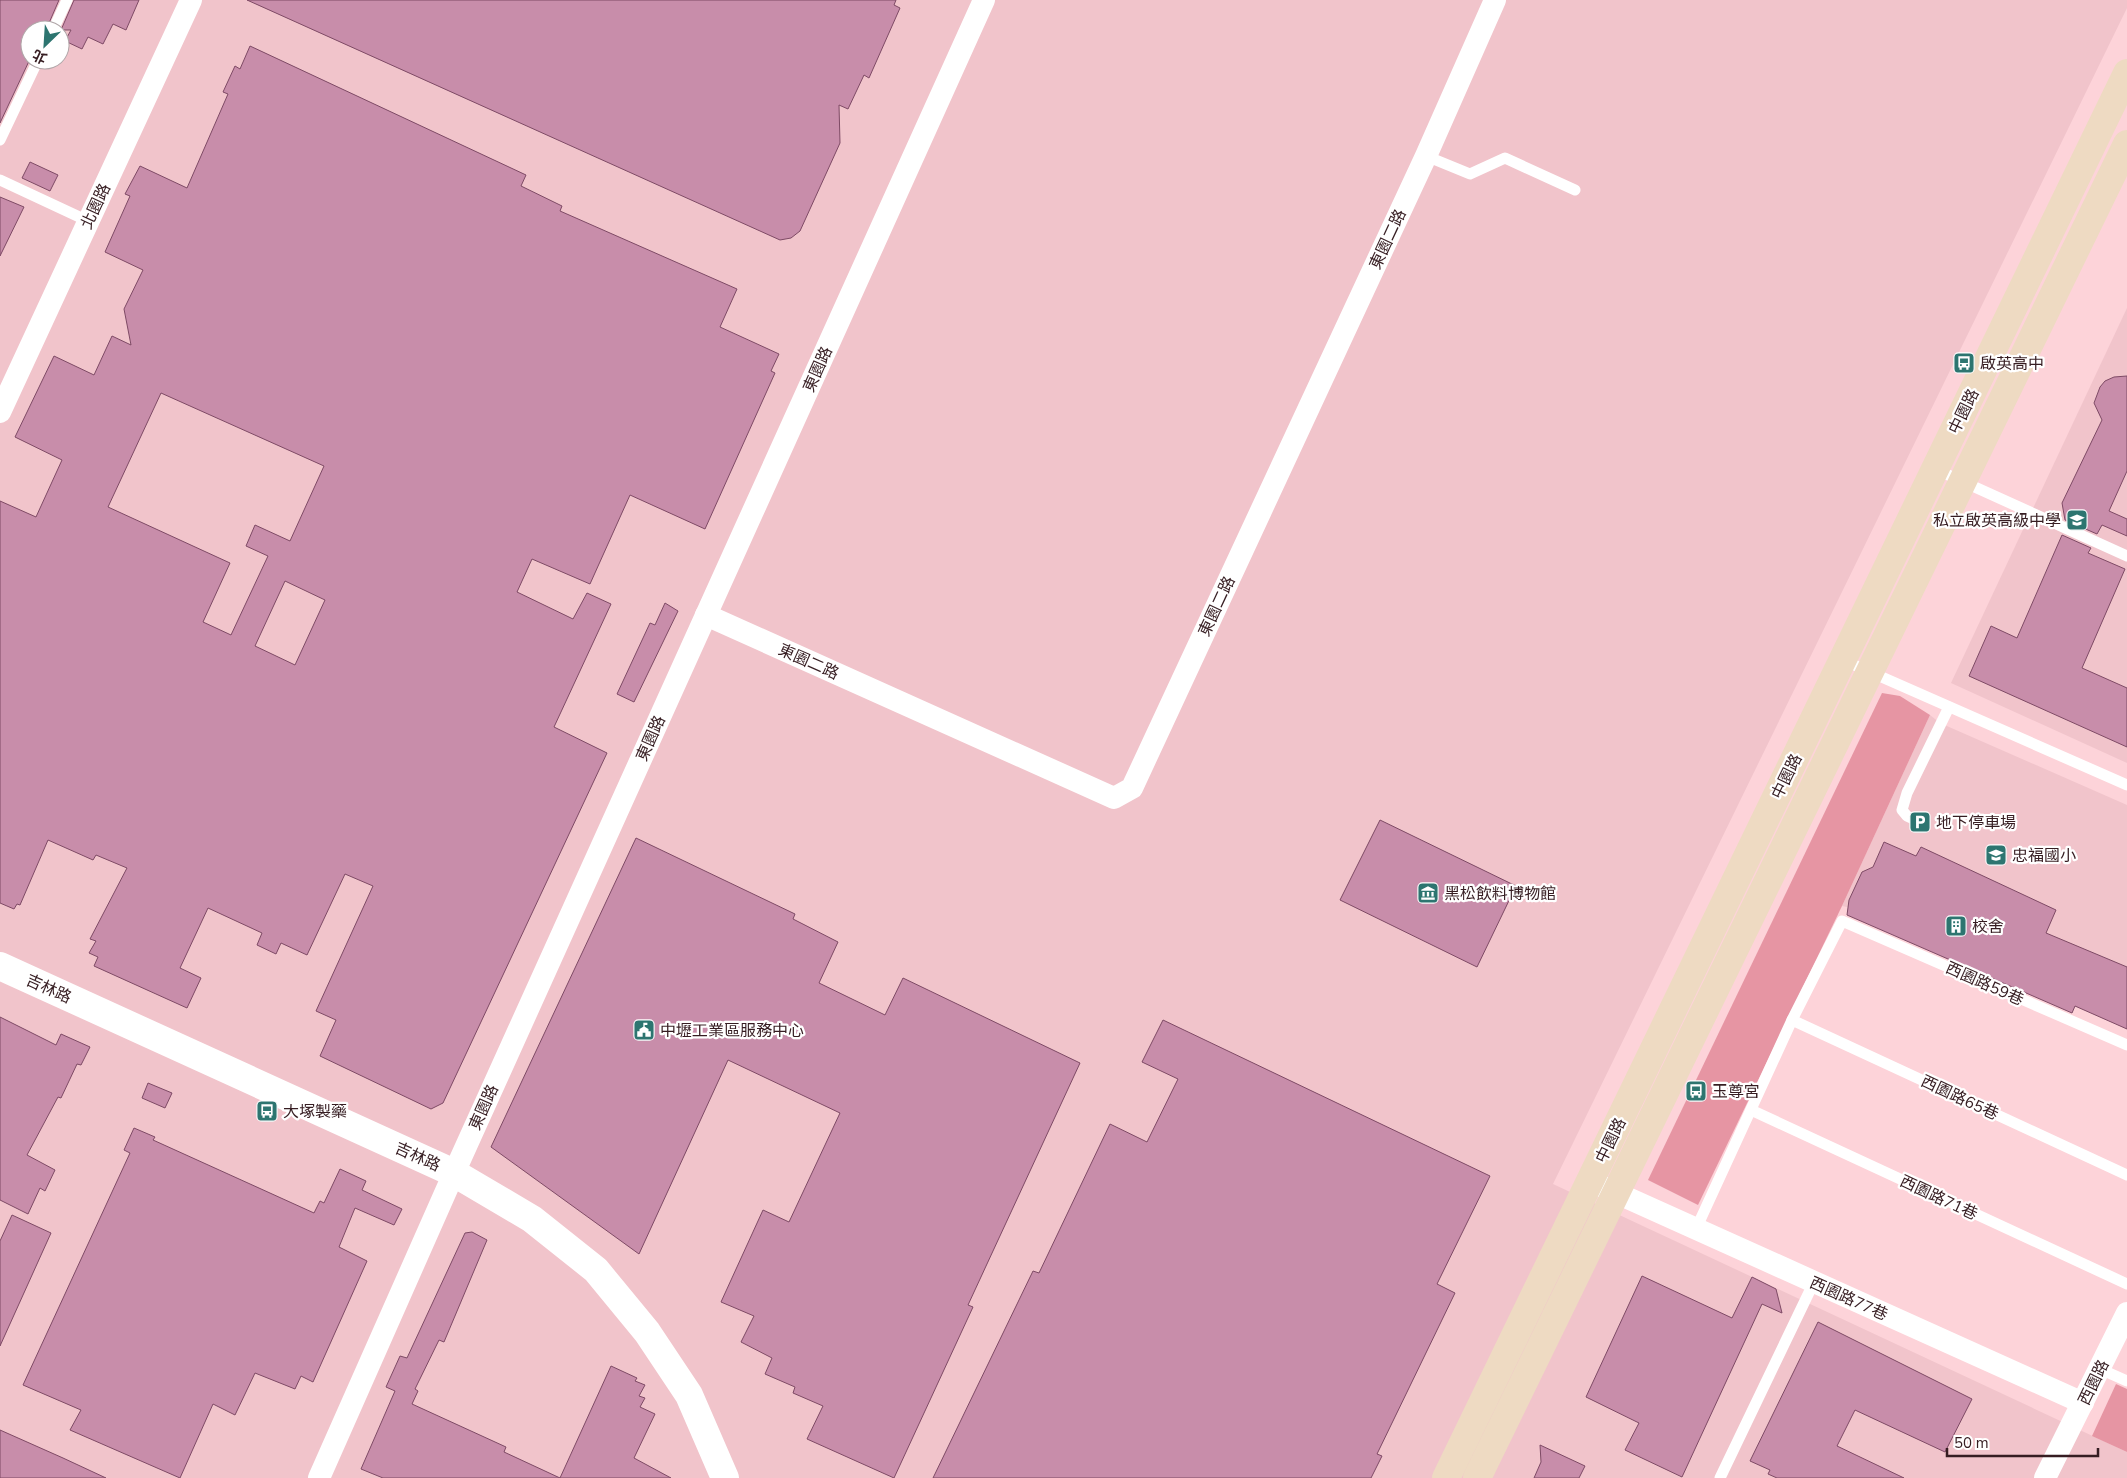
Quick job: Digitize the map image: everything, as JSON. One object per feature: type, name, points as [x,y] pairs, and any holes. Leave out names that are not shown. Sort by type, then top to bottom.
[{"type":"main road","name":"中園路","points":[[1446,1478],[2127,74]]},
{"type":"main road","name":"中園路","points":[[1477,1478],[2127,144]]},
{"type":"street","name":"北園路","points":[[0,412],[191,0]]},
{"type":"street","name":"東園路","points":[[319,1478],[454,1173],[984,0]]},
{"type":"street","name":"東園二路","points":[[706,615],[1114,798],[1132,788],[1426,156],[1495,0]]},
{"type":"street","name":"吉林路","points":[[0,966],[454,1173],[532,1219],[596,1270],[647,1332],[690,1395],[725,1478]]},
{"type":"street","name":"西園路77巷","points":[[1590,1181],[2083,1403]]},
{"type":"street","name":"西園路","points":[[2045,1478],[2127,1313]]},
{"type":"lane","points":[[58,20],[67,0]]},
{"type":"lane","points":[[0,140],[33,70]]},
{"type":"lane","points":[[1426,156],[1470,174],[1505,158],[1576,190]]},
{"type":"lane","points":[[0,180],[88,221]]},
{"type":"lane","points":[[1935,469],[2127,556]]},
{"type":"lane","points":[[1843,660],[2127,785]]},
{"type":"lane","points":[[1920,822],[1907,816],[1902,810],[1907,793],[1949,707]]},
{"type":"lane","name":"西園路59巷","points":[[1792,1020],[1842,921],[2127,1045]]},
{"type":"lane","points":[[1696,1229],[1792,1020]]},
{"type":"lane","name":"西園路65巷","points":[[1792,1020],[2127,1175]]},
{"type":"lane","name":"西園路71巷","points":[[1751,1110],[2127,1284]]},
{"type":"lane","points":[[1720,1478],[1814,1282]]},
{"type":"lane","points":[[2100,1369],[2127,1381]]},
{"type":"shaded area","points":[[0,0],[2127,0],[2127,8],[1553,1184],[2127,1452],[2127,1478],[0,1478]]},
{"type":"shaded area","name":"私立啟英高級中學","points":[[2127,308],[2127,763],[1951,683]]},
{"type":"shaded area","points":[[1882,693],[1900,696],[1930,715],[1842,906],[1698,1205],[1648,1180]]},
{"type":"shaded area","name":"忠福國小","points":[[1930,715],[1940,723],[2127,805],[2127,1028],[1861,910],[1842,906]]},
{"type":"shaded area","points":[[2116,1384],[2127,1389],[2127,1452],[2092,1436]]},
{"type":"building","points":[[0,0],[59,0],[50,20],[20,20],[20,70],[25,70],[0,123]]},
{"type":"building","points":[[74,0],[139,0],[126,30],[113,24],[103,44],[88,37],[82,49],[70,43],[70,20],[65,20]]},
{"type":"building","points":[[247,0],[896,0],[894,5],[900,8],[869,78],[864,75],[848,109],[839,105],[840,143],[800,231],[791,238],[780,240]]},
{"type":"building","points":[[250,46],[526,175],[521,186],[562,206],[560,211],[737,289],[720,327],[779,354],[771,371],[775,373],[705,529],[630,495],[590,584],[532,559],[517,592],[573,619],[587,593],[611,604],[554,727],[607,753],[443,1103],[431,1109],[320,1056],[336,1020],[316,1011],[373,886],[345,874],[307,955],[281,943],[276,954],[257,945],[262,933],[208,908],[180,968],[201,978],[187,1008],[94,966],[98,957],[89,953],[96,941],[90,939],[127,868],[96,855],[93,860],[48,840],[20,905],[17,904],[14,909],[0,903],[0,501],[36,517],[62,460],[15,437],[54,356],[94,375],[112,336],[131,345],[124,309],[143,270],[105,252],[130,196],[125,194],[140,166],[187,188],[228,94],[223,92],[235,66],[240,69]],"holes":[[[161,393],[324,466],[290,541],[255,525],[246,546],[268,556],[231,635],[203,622],[230,563],[108,507]],[[285,581],[325,600],[295,665],[255,646]]]},
{"type":"building","points":[[30,162],[58,175],[50,191],[22,178]]},
{"type":"building","points":[[0,197],[24,207],[0,256]]},
{"type":"building","points":[[2127,376],[2127,471],[2109,511],[2127,519],[2127,536],[2102,525],[2097,534],[2065,520],[2062,503],[2102,420],[2094,403],[2100,387],[2105,381],[2114,377]]},
{"type":"building","points":[[2062,535],[2091,548],[2088,553],[2125,569],[2082,668],[2127,688],[2127,747],[1969,676],[1991,626],[2017,638]]},
{"type":"building","points":[[665,603],[678,611],[634,702],[617,694],[650,623],[655,625]]},
{"type":"building","name":"黑松飲料博物館","points":[[1380,820],[1516,886],[1477,967],[1340,900]]},
{"type":"building","points":[[636,838],[795,914],[793,919],[838,942],[819,983],[885,1015],[903,978],[1080,1063],[968,1305],[973,1307],[894,1478],[807,1439],[823,1406],[793,1393],[795,1387],[765,1374],[772,1358],[741,1342],[754,1316],[721,1302],[763,1210],[789,1222],[840,1113],[728,1060],[639,1254],[491,1147]]},
{"type":"building","name":"校舍","points":[[1884,842],[1916,856],[1921,847],[2056,910],[2046,933],[2127,967],[2127,1029],[2075,1006],[2072,1013],[1847,915],[1849,900],[1862,872],[1873,867]]},
{"type":"building","points":[[0,1017],[56,1045],[61,1034],[90,1047],[81,1065],[77,1064],[61,1098],[58,1097],[27,1155],[55,1170],[45,1191],[40,1188],[28,1214],[0,1200]]},
{"type":"building","points":[[1163,1020],[1490,1176],[1437,1284],[1455,1293],[1377,1454],[1382,1456],[1371,1478],[933,1478],[1033,1271],[1039,1273],[1110,1124],[1147,1142],[1178,1079],[1142,1062]]},
{"type":"building","points":[[148,1083],[172,1093],[165,1108],[142,1098]]},
{"type":"building","points":[[134,1128],[155,1137],[153,1140],[314,1213],[320,1201],[324,1203],[340,1169],[366,1181],[362,1190],[402,1209],[394,1225],[355,1208],[339,1247],[367,1261],[313,1382],[301,1376],[295,1389],[255,1373],[235,1415],[213,1404],[180,1478],[70,1430],[81,1410],[23,1385],[130,1153],[124,1150]]},
{"type":"building","points":[[12,1215],[51,1233],[0,1346],[0,1241]]},
{"type":"building","points":[[472,1232],[487,1240],[444,1342],[439,1340],[415,1389],[418,1391],[412,1404],[506,1447],[504,1452],[560,1478],[383,1478],[361,1469],[395,1391],[386,1387],[400,1356],[407,1358],[465,1233]]},
{"type":"building","points":[[1642,1276],[1732,1318],[1752,1277],[1776,1289],[1782,1313],[1762,1304],[1682,1477],[1625,1450],[1639,1423],[1586,1397]]},
{"type":"building","points":[[1818,1322],[1972,1399],[1945,1452],[1855,1410],[1837,1446],[1904,1478],[1777,1478],[1768,1474],[1770,1470],[1750,1461]]},
{"type":"building","points":[[611,1366],[637,1378],[635,1381],[645,1385],[639,1396],[645,1398],[640,1407],[655,1414],[634,1458],[671,1478],[560,1478]]},
{"type":"building","points":[[0,1430],[63,1458],[106,1478],[0,1478]]},
{"type":"building","points":[[1540,1445],[1585,1466],[1579,1478],[1534,1478],[1541,1462]]},
{"type":"place","name":"啟英高中","points":[[1964,363]]},
{"type":"place","name":"私立啟英高級中學","points":[[2077,520]]},
{"type":"place","name":"地下停車場","points":[[1920,822]]},
{"type":"place","name":"忠福國小","points":[[1996,855]]},
{"type":"place","name":"黑松飲料博物館","points":[[1428,893]]},
{"type":"place","name":"校舍","points":[[1956,926]]},
{"type":"place","name":"中壢工業區服務中心","points":[[644,1030]]},
{"type":"place","name":"玉尊宮","points":[[1696,1091]]},
{"type":"place","name":"大塚製藥","points":[[267,1111]]}]
